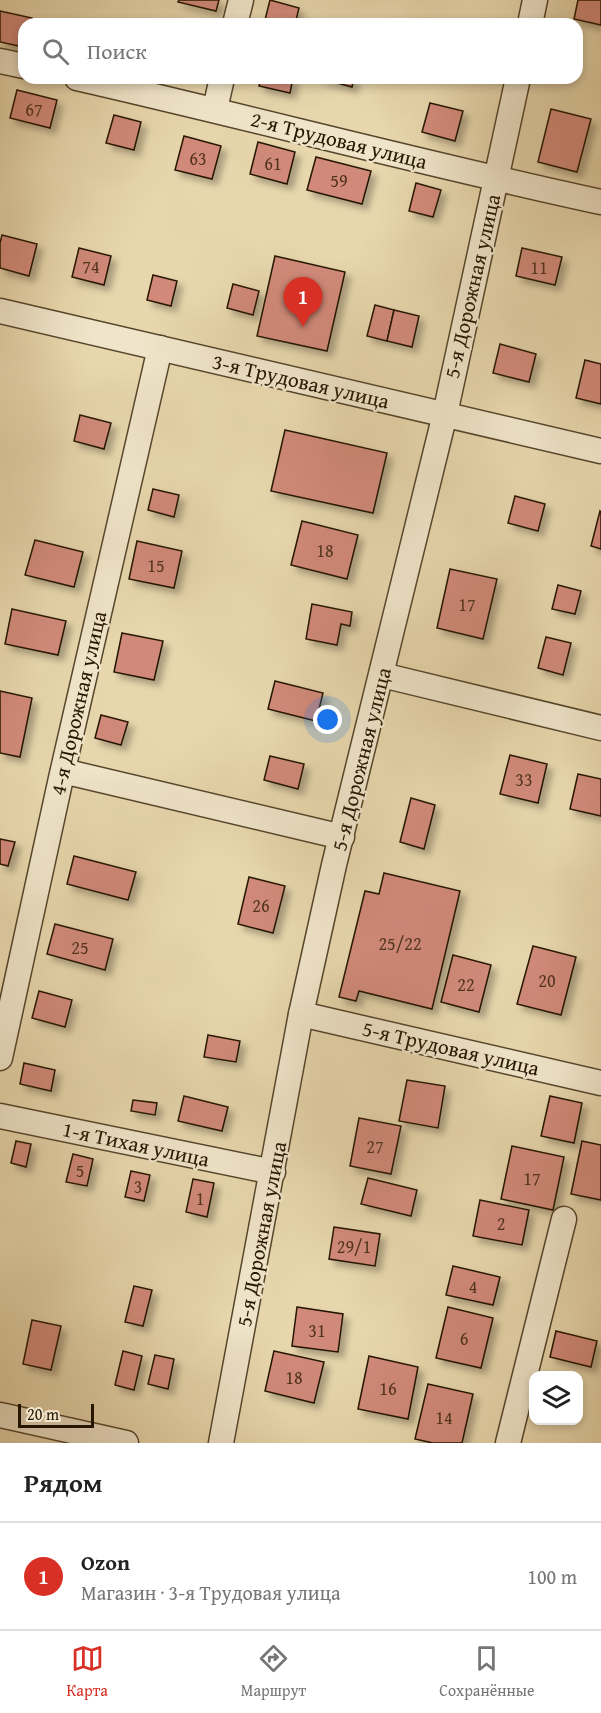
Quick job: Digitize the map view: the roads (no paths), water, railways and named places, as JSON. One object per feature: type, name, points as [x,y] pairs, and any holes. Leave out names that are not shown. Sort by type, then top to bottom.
[{"type":"street","points":[[236,18],[241,0]]},
{"type":"street","points":[[531,18],[535,0]]},
{"type":"street","points":[[0,61],[18,65]]},
{"type":"street","name":"2-я Трудовая улица","points":[[103,84],[215,109],[496,180],[601,202]]},
{"type":"street","points":[[215,109],[221,84]]},
{"type":"street","name":"5-я Дорожная улица","points":[[221,1443],[301,1014],[445,414],[449,386],[517,84]]},
{"type":"street","name":"3-я Трудовая улица","points":[[0,311],[601,451]]},
{"type":"street","name":"4-я Дорожная улица","points":[[0,1058],[160,348]]},
{"type":"street","points":[[382,675],[601,728]]},
{"type":"street","points":[[63,771],[342,837]]},
{"type":"street","name":"5-я Трудовая улица","points":[[301,1014],[601,1083]]},
{"type":"street","name":"1-я Тихая улица","points":[[0,1116],[273,1172]]},
{"type":"street","points":[[508,1443],[564,1219]]},
{"type":"street","points":[[0,1415],[126,1443]]},
{"type":"place","name":"Ozon","points":[[303,327]]}]
